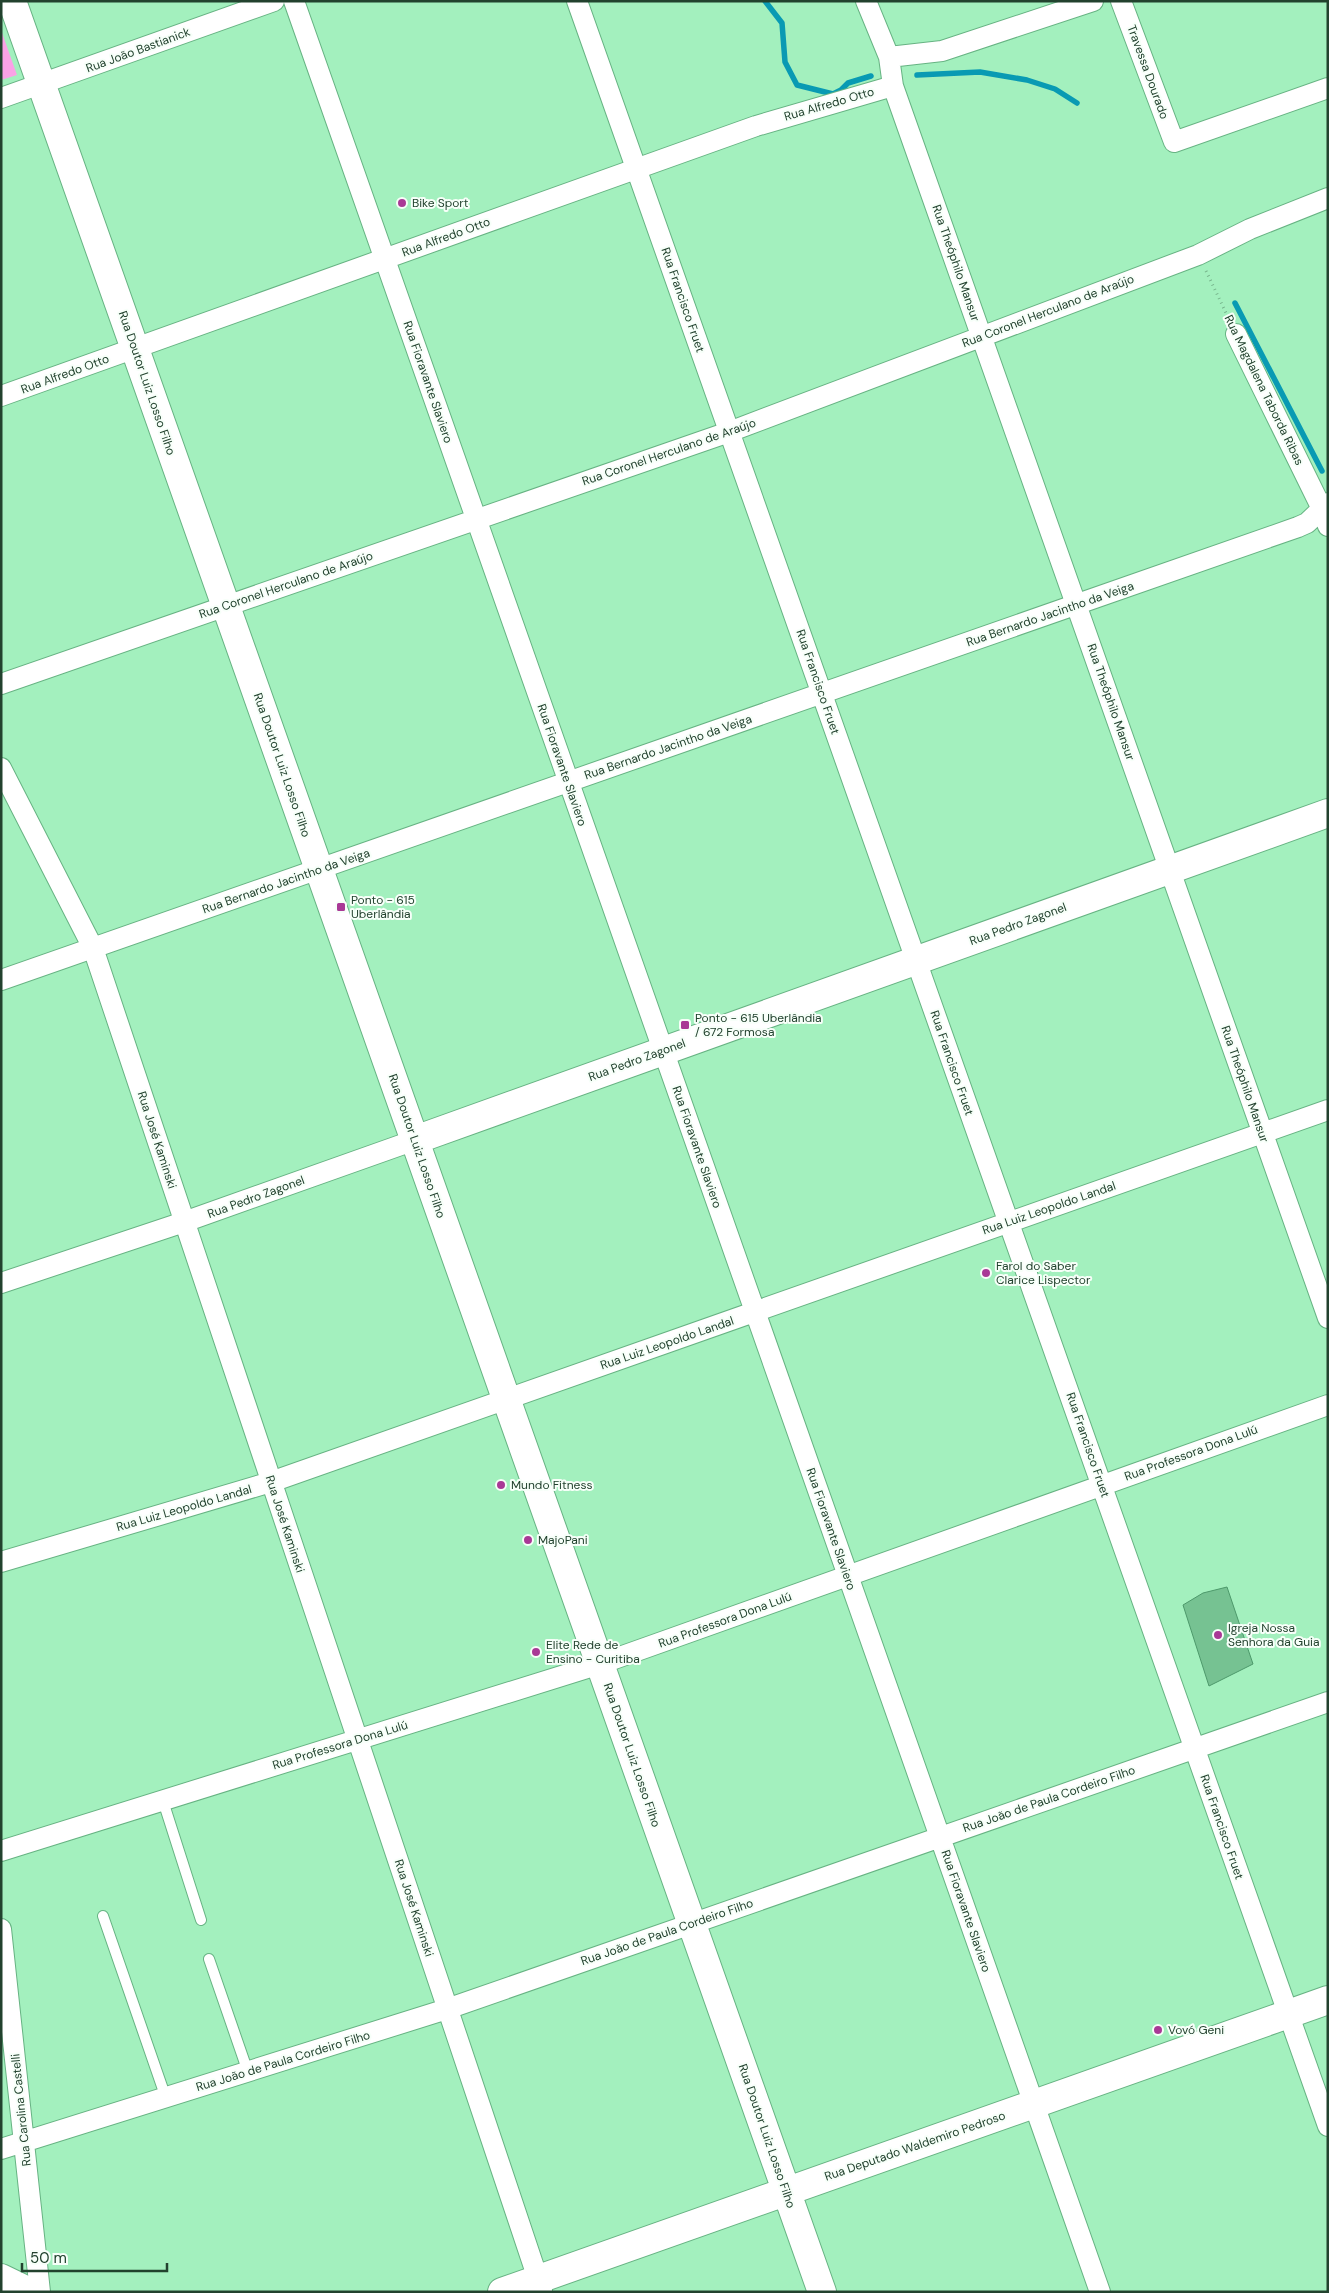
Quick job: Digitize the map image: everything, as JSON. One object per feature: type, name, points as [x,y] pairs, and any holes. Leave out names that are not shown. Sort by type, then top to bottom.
[{"type":"street","name":"Rua Doutor Luiz Losso Filho","points":[[12,1],[822,2292]]},
{"type":"street","name":"Rua João Bastianick","points":[[1,98],[274,1]]},
{"type":"street","name":"Rua Fioravante Slaviero","points":[[294,1],[1100,2292]]},
{"type":"street","name":"Rua Francisco Fruet","points":[[577,1],[1328,2126]]},
{"type":"street","name":"Rua Theóphilo Mansur","points":[[866,1],[1076,605],[1328,1318]]},
{"type":"street","name":"Rua Alfredo Otto","points":[[1,396],[756,126],[942,51],[1093,1]]},
{"type":"street","name":"Travessa Dourado","points":[[1122,1],[1174,142],[1328,88]]},
{"type":"street","name":"Rua Coronel Herculano de Araújo","points":[[1,684],[729,432],[1198,255],[1261,224],[1328,198]]},
{"type":"street","name":"Rua Magdalena Taborda Ribas","points":[[1236,334],[1326,512]]},
{"type":"street","name":"Rua Bernardo Jacintho da Veiga","points":[[1,980],[1298,527],[1326,512]]},
{"type":"street","name":"Rua José Kaminski","points":[[1,768],[93,948],[540,2286]]},
{"type":"street","name":"Rua Pedro Zagonel","points":[[1,1283],[184,1222],[1328,813]]},
{"type":"street","name":"Rua Luiz Leopoldo Landal","points":[[1,1562],[271,1482],[1328,1110]]},
{"type":"street","name":"Rua Professora Dona Lulú","points":[[1,1851],[600,1664],[1328,1405]]},
{"type":"street","name":"Rua João de Paula Cordeiro Filho","points":[[1,2149],[447,2009],[1328,1702]]},
{"type":"street","name":"Rua Carolina Castelli","points":[[1,1929],[5,1995],[24,2142],[40,2292]]},
{"type":"street","name":"Rua Deputado Waldemiro Pedroso","points":[[502,2292],[540,2286],[786,2191],[1328,2000]]},
{"type":"street","points":[[1,2278],[30,2292]]},
{"type":"lane","points":[[163,1801],[201,1920]]},
{"type":"lane","points":[[103,1916],[166,2098]]},
{"type":"lane","points":[[209,1959],[248,2072]]},
{"type":"path","name":"Rua Magdalena Taborda Ribas","points":[[1198,255],[1236,334]]},
{"type":"shaded area","points":[[1,30],[17,75],[1,80]]},
{"type":"building","name":"Igreja Nossa Senhora da Guia","points":[[1227,1587],[1253,1664],[1209,1686],[1183,1605],[1203,1593]]},
{"type":"waterway","points":[[765,1],[782,23],[785,62],[797,85],[833,94],[841,90],[848,83],[871,76]]},
{"type":"waterway","points":[[917,75],[980,72],[1027,80],[1055,89],[1077,103]]},
{"type":"waterway","points":[[1235,303],[1322,471]]},
{"type":"place","name":"Bike Sport","points":[[402,203]]},
{"type":"place","name":"Ponto - 615 Uberlândia","points":[[341,907]]},
{"type":"place","name":"Ponto - 615 Uberlândia / 672 Formosa","points":[[685,1025]]},
{"type":"place","name":"Farol do Saber Clarice Lispector","points":[[986,1273]]},
{"type":"place","name":"Mundo Fitness","points":[[501,1485]]},
{"type":"place","name":"MajoPani","points":[[528,1540]]},
{"type":"place","name":"Igreja Nossa Senhora da Guia","points":[[1218,1635]]},
{"type":"place","name":"Elite Rede de Ensino - Curitiba","points":[[536,1652]]},
{"type":"place","name":"Vovó Geni","points":[[1158,2030]]}]
